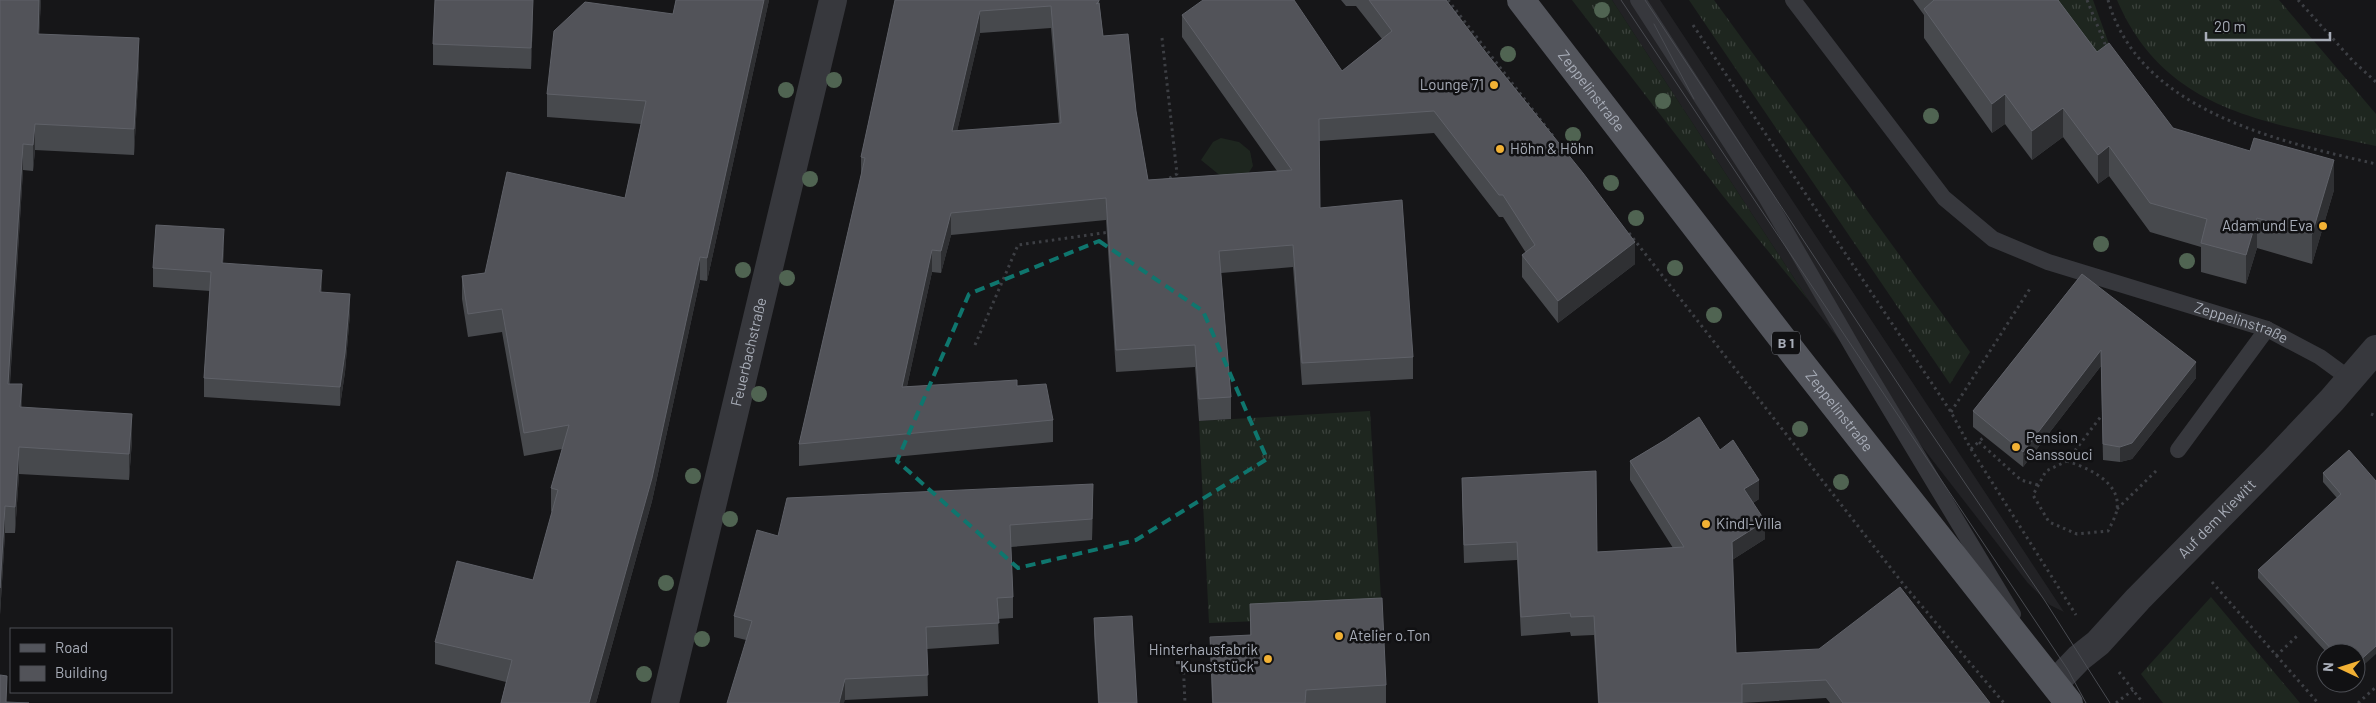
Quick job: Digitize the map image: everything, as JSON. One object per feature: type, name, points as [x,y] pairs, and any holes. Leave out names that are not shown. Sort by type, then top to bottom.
[{"type":"main road","name":"Zeppelinstraße","points":[[1520,0],[2021,644],[2062,693]]},
{"type":"street","name":"Feuerbachstraße","points":[[665,703],[833,0]]},
{"type":"street","name":"Auf dem Kiewitt","points":[[2062,693],[2098,643],[2350,379],[2376,349]]},
{"type":"lane","points":[[1638,0],[1767,199],[1861,361],[2062,693]]},
{"type":"lane","name":"Zeppelinstraße","points":[[1794,0],[1944,198],[1994,239],[2048,262],[2267,329],[2320,357],[2350,379]]},
{"type":"lane","points":[[2178,450],[2267,329]]},
{"type":"path","points":[[1448,0],[1557,140]]},
{"type":"path","points":[[2087,0],[2105,44],[2104,52]]},
{"type":"path","points":[[2108,0],[2129,47],[2164,84],[2202,109],[2294,142],[2376,164]]},
{"type":"path","points":[[2298,0],[2322,28],[2376,82]]},
{"type":"path","points":[[1461,28],[1466,24]]},
{"type":"path","points":[[1693,24],[1951,412],[1971,449],[2075,614],[2098,643]]},
{"type":"path","points":[[1162,38],[1177,174],[1163,182]]},
{"type":"path","points":[[1623,225],[1904,584],[2004,703]]},
{"type":"path","points":[[975,345],[1018,245],[1110,232],[1115,226]]},
{"type":"path","points":[[1951,412],[2048,262]]},
{"type":"path","points":[[2102,414],[2067,461],[2046,471],[2033,495],[2049,522],[2077,534],[2108,532],[2117,508],[2178,450]]},
{"type":"path","points":[[2371,414],[2376,416]]},
{"type":"path","points":[[1971,449],[1984,436]]},
{"type":"path","points":[[1979,442],[2021,480],[2038,485]]},
{"type":"path","points":[[2067,461],[2089,468],[2112,487],[2117,508]]},
{"type":"path","points":[[2212,582],[2318,703]]},
{"type":"path","points":[[2276,656],[2297,636]]},
{"type":"path","points":[[1183,659],[1185,703]]},
{"type":"path","points":[[2358,703],[2376,687]]},
{"type":"path","points":[[2116,703],[2133,690]]},
{"type":"highlighted area","points":[[1099,241],[1203,311],[1267,459],[1136,540],[1018,568],[897,461],[969,294]]},
{"type":"shaded area","points":[[1612,0],[1660,0],[2064,612],[2050,605],[2027,582],[1809,301]]},
{"type":"green space","points":[[1572,0],[1612,0],[1809,301],[1723,196]]},
{"type":"green space","points":[[1689,0],[1714,0],[1970,352],[1950,384]]},
{"type":"green space","points":[[2049,0],[2093,0],[2109,44],[2095,61]]},
{"type":"green space","points":[[2117,0],[2279,0],[2376,114],[2376,146],[2260,119],[2225,107],[2192,90],[2163,68],[2138,38]]},
{"type":"green space","points":[[1221,138],[1239,142],[1250,151],[1253,166],[1248,174],[1222,177],[1201,160],[1213,142]]},
{"type":"green space","points":[[1370,411],[1382,616],[1209,623],[1199,421]]},
{"type":"green space","points":[[2211,597],[2300,703],[2163,703],[2141,674]]},
{"type":"building","points":[[0,0],[39,0],[38,34],[139,38],[134,129],[35,124],[33,145],[23,144],[8,384],[22,384],[20,407],[132,414],[129,454],[19,447],[15,507],[5,506],[0,588]]},
{"type":"building","points":[[435,0],[533,0],[531,48],[433,44]]},
{"type":"building","points":[[676,0],[764,0],[707,258],[700,257],[652,478],[589,703],[501,703],[512,660],[435,642],[457,561],[533,580],[558,490],[551,488],[569,425],[524,433],[502,309],[468,314],[462,276],[485,273],[507,172],[625,198],[646,101],[547,94],[554,31],[585,2],[673,14]]},
{"type":"building","points":[[895,0],[1099,0],[1096,4],[1099,3],[1103,36],[1128,34],[1136,111],[1148,180],[1292,170],[1182,15],[1203,0],[1294,0],[1342,71],[1392,31],[1369,0],[1446,0],[1635,242],[1558,301],[1522,255],[1535,245],[1503,195],[1499,195],[1434,111],[1319,119],[1320,208],[1402,200],[1413,357],[1302,363],[1293,245],[1219,251],[1231,397],[1199,399],[1195,345],[1116,350],[1106,198],[951,213],[941,251],[932,250],[902,387],[1017,380],[1017,386],[1046,384],[1053,420],[799,444],[865,158],[861,157]],"holes":[[[1051,6],[1061,123],[952,131],[980,11]]]},
{"type":"building","points":[[1934,0],[2058,0],[2097,52],[2109,43],[2173,128],[2250,151],[2254,138],[2334,160],[2312,234],[2257,218],[2246,255],[2201,243],[2207,219],[2150,203],[2109,146],[2098,155],[2063,108],[2032,131],[2005,94],[1992,104],[1924,9]]},
{"type":"building","points":[[156,225],[224,229],[222,263],[322,270],[320,292],[350,294],[340,387],[204,378],[211,272],[153,268]]},
{"type":"building","points":[[2082,274],[2196,362],[2132,443],[2120,447],[2103,444],[2101,350],[2023,452],[1973,411]]},
{"type":"building","points":[[1699,417],[1720,450],[1733,440],[1759,480],[1744,489],[1765,521],[1732,542],[1736,653],[1819,649],[1900,587],[1990,703],[1843,703],[1826,680],[1742,684],[1742,703],[1599,703],[1594,616],[1571,617],[1570,613],[1521,617],[1517,542],[1464,545],[1462,478],[1596,471],[1597,552],[1684,547],[1630,461]]},
{"type":"building","points":[[2349,450],[2376,481],[2376,646],[2366,655],[2366,643],[2326,643],[2258,570],[2341,494],[2323,473]]},
{"type":"building","points":[[1093,484],[1092,519],[1010,525],[1013,597],[997,598],[999,623],[926,627],[928,675],[845,679],[839,703],[727,703],[752,621],[734,616],[757,530],[778,536],[787,498]]},
{"type":"building","name":"Hinterhausfabrik \"Kunststück\"","points":[[1382,598],[1386,685],[1306,690],[1305,703],[1213,703],[1210,637],[1251,635],[1250,604]]},
{"type":"building","points":[[1132,616],[1137,703],[1099,703],[1094,618]]},
{"type":"building","points":[[0,675],[7,676],[6,702],[29,703],[0,703]]},
{"type":"tram line","points":[[1621,0],[2068,670],[2086,703]]},
{"type":"tram line","points":[[1645,0],[1912,405],[2045,601],[2110,703]]},
{"type":"tram line","points":[[1654,24],[1694,99]]},
{"type":"place","name":"Lounge 71","points":[[1494,85]]},
{"type":"place","name":"Höhn & Höhn","points":[[1500,149]]},
{"type":"place","name":"Adam und Eva","points":[[2323,226]]},
{"type":"place","name":"Pension Sanssouci","points":[[2016,447]]},
{"type":"place","name":"Kindl-Villa","points":[[1706,524]]},
{"type":"place","name":"Atelier o.Ton","points":[[1339,636]]},
{"type":"place","name":"Hinterhausfabrik \"Kunststück\"","points":[[1268,659]]}]
